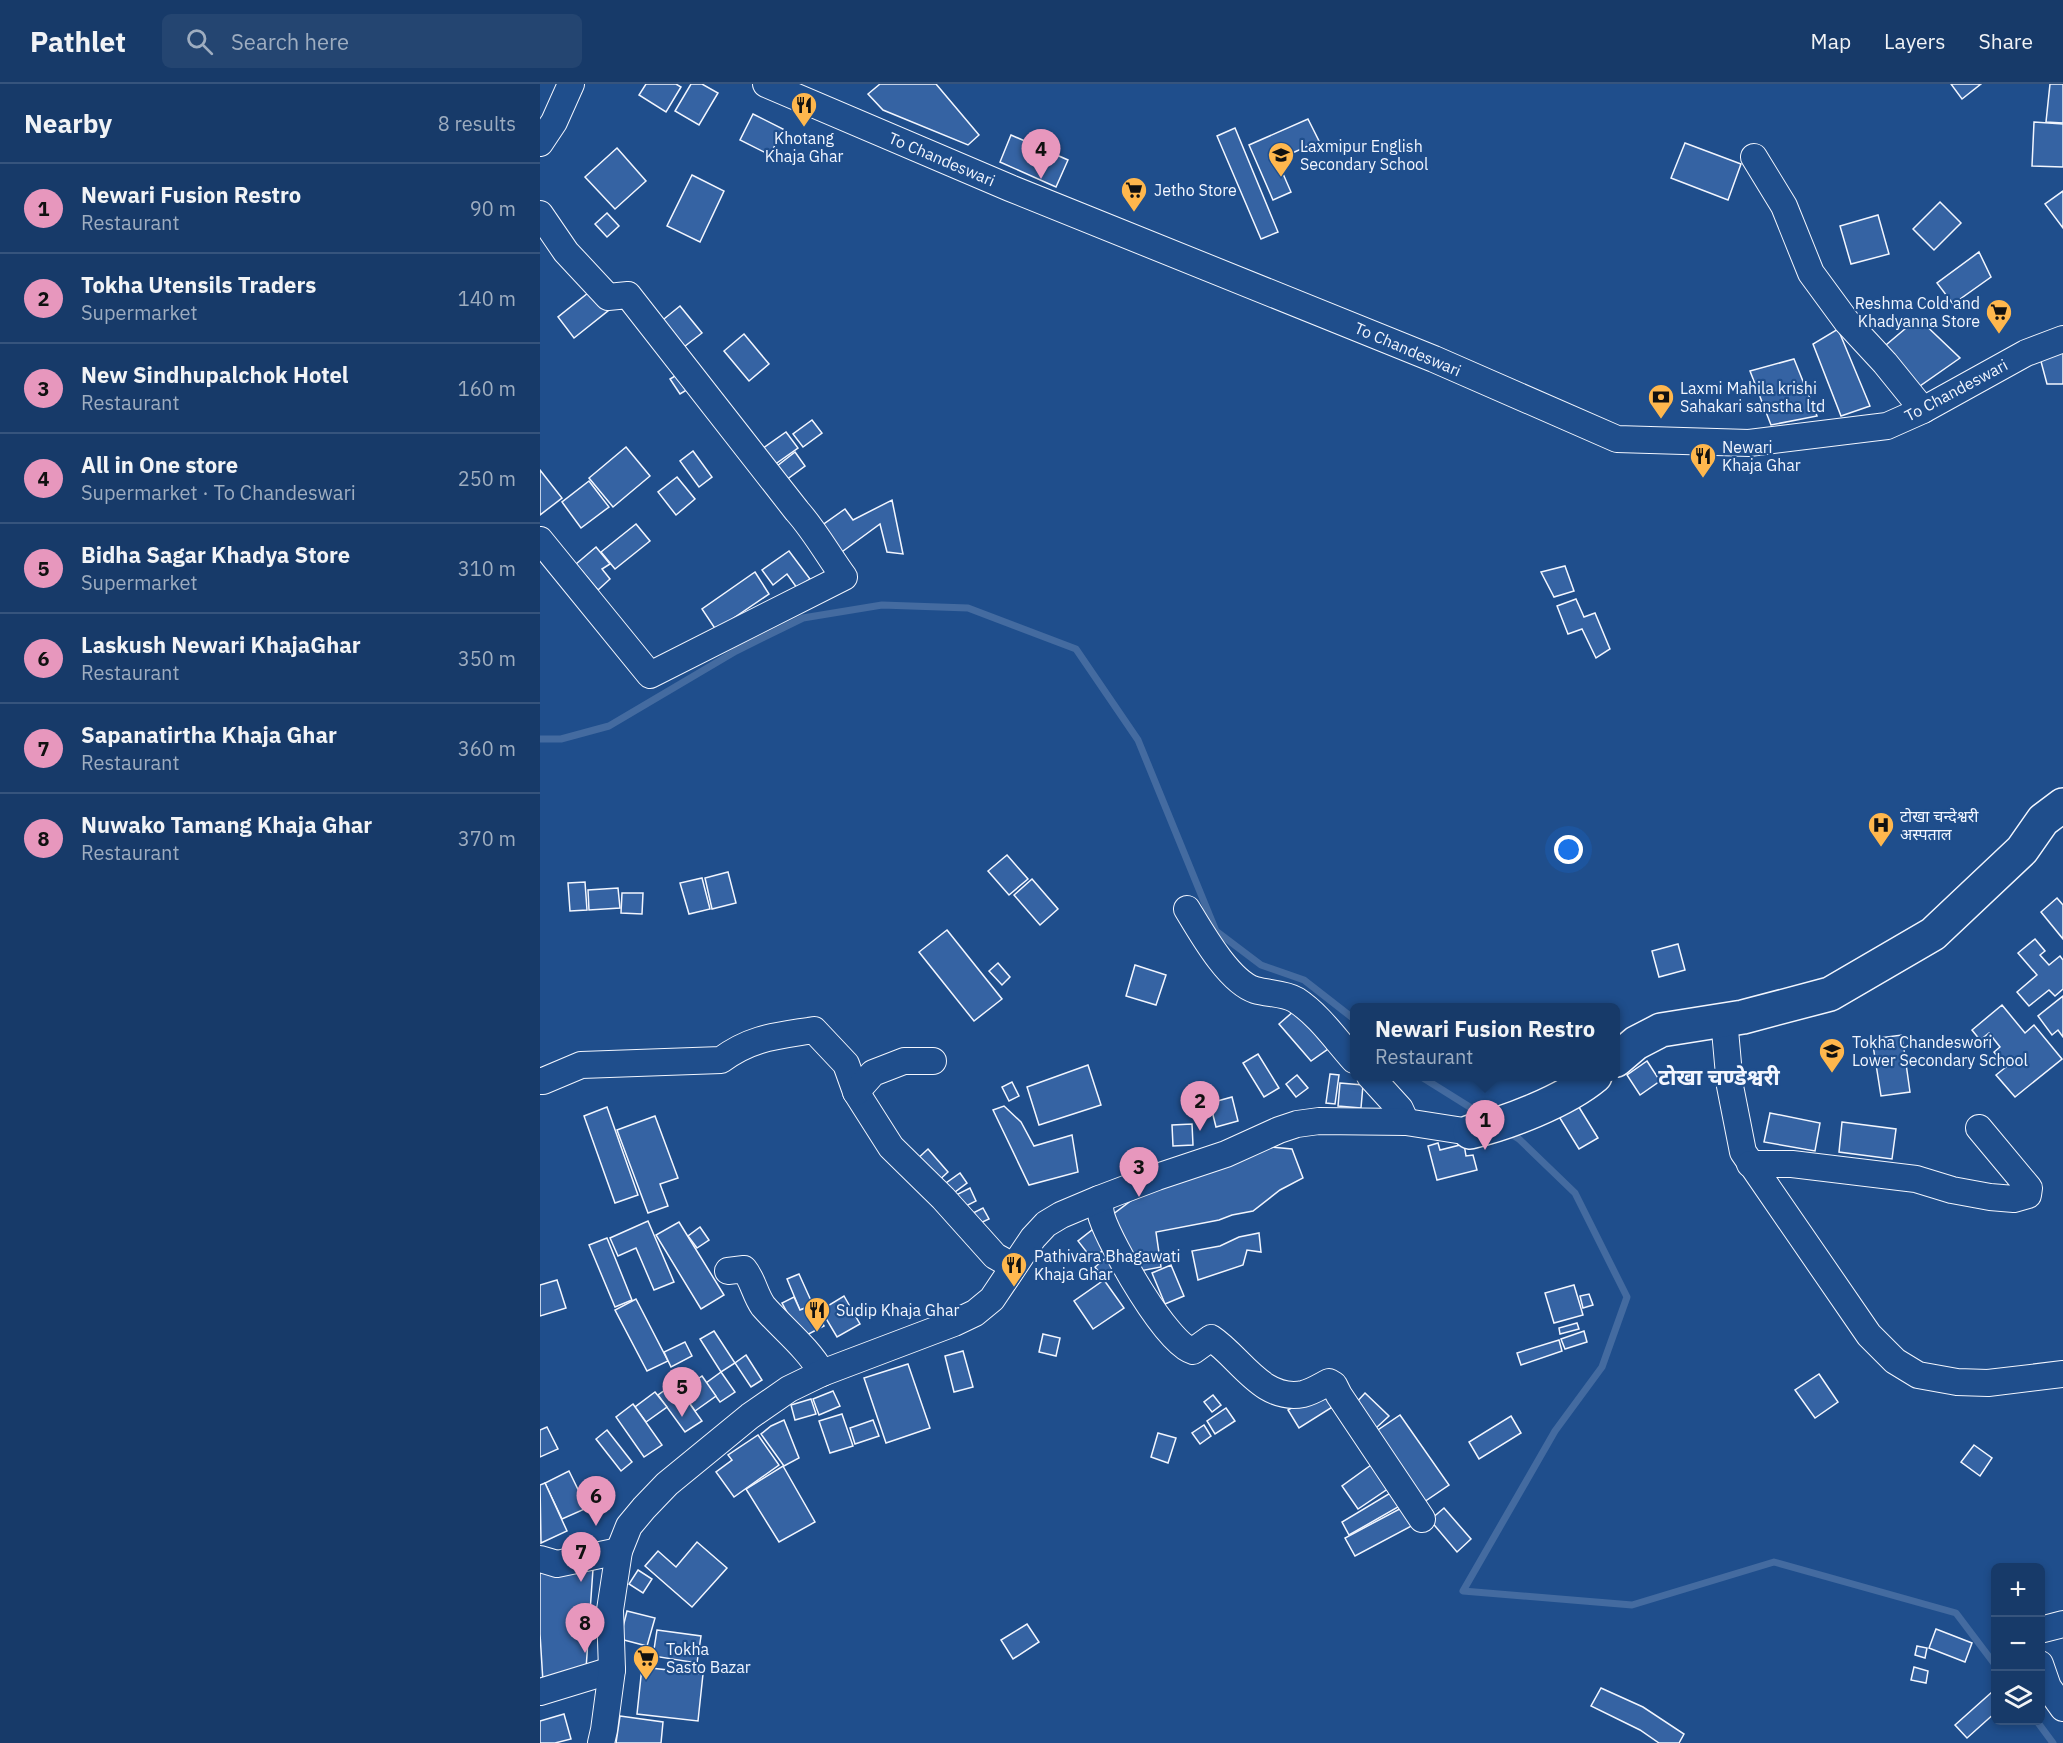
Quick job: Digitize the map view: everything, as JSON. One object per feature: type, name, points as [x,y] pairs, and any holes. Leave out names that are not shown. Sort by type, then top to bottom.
[{"type":"main road","points":[[1620,1057],[1636,1043],[1661,1030],[1743,1017],[1830,994],[1933,934],[2022,850],[2043,820],[2063,805]]},
{"type":"main road","points":[[1470,1132],[1500,1124],[1579,1089],[1590,1081]]},
{"type":"street","points":[[540,142],[554,122],[571,84]]},
{"type":"street","name":"To Chandeswari","points":[[766,84],[1010,188],[1423,355],[1617,439],[1749,443],[1887,426],[1923,410],[2025,353],[2063,339]]},
{"type":"street","points":[[1754,157],[1784,206],[1811,273],[1847,322],[1885,363],[1923,410]]},
{"type":"street","points":[[540,214],[566,252],[608,297],[628,295],[815,531],[824,549],[844,577],[650,675],[540,540]]},
{"type":"street","points":[[1187,909],[1210,949],[1234,975],[1253,989],[1294,999],[1312,1012],[1350,1055]]},
{"type":"street","points":[[1724,1019],[1730,1086],[1743,1152],[1869,1335],[1895,1361],[1918,1376],[1957,1382],[1988,1383],[2063,1374]]},
{"type":"street","points":[[540,1081],[543,1082],[581,1065],[721,1060],[738,1047],[762,1039],[814,1030],[846,1064],[856,1092],[891,1147],[943,1198],[995,1256],[1013,1266]]},
{"type":"street","points":[[856,1092],[873,1073],[904,1061],[933,1060]]},
{"type":"street","points":[[1374,1081],[1400,1109],[1406,1122]]},
{"type":"street","points":[[601,1743],[612,1670],[610,1610],[619,1551],[630,1526],[667,1484],[750,1416],[789,1389],[822,1373],[943,1328],[975,1313],[992,1299],[1033,1238],[1046,1224],[1099,1199],[1226,1154],[1297,1124],[1319,1121],[1406,1122],[1470,1132]]},
{"type":"street","points":[[1750,1164],[1792,1164],[1916,1179],[1952,1190],[1990,1197],[2014,1199],[2028,1195],[2029,1188],[1979,1128]]},
{"type":"street","points":[[1099,1199],[1102,1218],[1150,1307],[1183,1346],[1193,1351],[1211,1338],[1254,1378],[1285,1394],[1304,1394],[1329,1382],[1334,1384],[1339,1395],[1422,1519]]},
{"type":"street","points":[[728,1271],[744,1269],[750,1276],[761,1303],[813,1357],[822,1373]]},
{"type":"street","points":[[540,1559],[557,1564],[619,1551]]},
{"type":"street","points":[[2045,1629],[2063,1624]]},
{"type":"street","points":[[540,1692],[612,1670]]},
{"type":"street","points":[[2042,1671],[2048,1687],[2063,1708]]},
{"type":"building","points":[[646,84],[676,84],[681,87],[666,112],[639,95]]},
{"type":"building","points":[[691,84],[702,84],[718,93],[699,125],[675,111]]},
{"type":"building","points":[[880,84],[936,84],[979,135],[968,145],[883,110],[868,94]]},
{"type":"building","points":[[1951,84],[1981,84],[1962,99]]},
{"type":"building","points":[[2050,84],[2063,84],[2063,123],[2046,122]]},
{"type":"building","points":[[753,114],[783,129],[770,155],[740,140]]},
{"type":"building","points":[[1308,119],[1319,141],[1277,160],[1291,192],[1273,200],[1249,145]]},
{"type":"building","points":[[2034,122],[2063,124],[2063,167],[2032,166]]},
{"type":"building","points":[[1235,128],[1278,232],[1261,239],[1217,136]]},
{"type":"building","points":[[1011,135],[1068,160],[1056,187],[1000,162]]},
{"type":"building","points":[[1685,143],[1741,164],[1728,200],[1671,178]]},
{"type":"building","points":[[617,148],[646,181],[615,209],[585,177]]},
{"type":"building","points":[[692,175],[724,191],[700,242],[667,226]]},
{"type":"building","points":[[2063,191],[2063,228],[2045,204]]},
{"type":"building","points":[[1940,202],[1961,223],[1934,250],[1913,229]]},
{"type":"building","points":[[607,213],[619,226],[607,237],[595,224]]},
{"type":"building","points":[[1878,215],[1889,254],[1851,264],[1840,226]]},
{"type":"building","points":[[1979,252],[1991,277],[1953,304],[1937,283]]},
{"type":"building","points":[[593,289],[609,310],[574,338],[558,317]]},
{"type":"building","points":[[680,306],[702,333],[680,350],[659,323]]},
{"type":"building","points":[[1918,318],[1960,358],[1917,388],[1880,350]]},
{"type":"building","points":[[1838,329],[1870,406],[1841,416],[1813,344]]},
{"type":"building","points":[[744,334],[769,364],[749,381],[724,351]]},
{"type":"building","points":[[2063,352],[2063,384],[2047,384],[2039,354]]},
{"type":"building","points":[[1794,359],[1817,416],[1771,425],[1750,371]]},
{"type":"building","points":[[680,373],[690,388],[680,394],[670,379]]},
{"type":"building","points":[[812,420],[822,433],[803,447],[793,434]]},
{"type":"building","points":[[786,432],[798,448],[774,465],[762,449]]},
{"type":"building","points":[[626,447],[650,476],[613,507],[589,478]]},
{"type":"building","points":[[693,451],[712,477],[699,487],[680,461]]},
{"type":"building","points":[[795,452],[805,466],[782,483],[772,470]]},
{"type":"building","points":[[540,470],[562,498],[540,515]]},
{"type":"building","points":[[677,477],[695,499],[676,515],[658,492]]},
{"type":"building","points":[[589,481],[609,507],[581,528],[562,502]]},
{"type":"building","points":[[892,500],[903,554],[887,552],[880,524],[839,554],[821,526],[845,509],[853,520]]},
{"type":"building","points":[[636,524],[650,541],[615,569],[601,552]]},
{"type":"building","points":[[596,547],[610,564],[602,569],[610,579],[598,590],[576,564]]},
{"type":"building","points":[[789,551],[810,579],[797,588],[787,574],[773,585],[762,570]]},
{"type":"building","points":[[1565,566],[1574,591],[1554,597],[1541,572]]},
{"type":"building","points":[[755,572],[769,594],[716,630],[702,609]]},
{"type":"building","points":[[1576,599],[1584,617],[1595,613],[1610,649],[1596,658],[1582,629],[1568,634],[1557,606]]},
{"type":"building","points":[[1007,855],[1028,879],[1009,895],[988,871]]},
{"type":"building","points":[[728,872],[736,903],[712,909],[705,878]]},
{"type":"building","points":[[702,878],[710,909],[689,914],[680,883]]},
{"type":"building","points":[[1032,879],[1058,909],[1040,925],[1014,895]]},
{"type":"building","points":[[585,882],[587,910],[570,911],[568,883]]},
{"type":"building","points":[[618,888],[620,908],[589,910],[588,890]]},
{"type":"building","points":[[622,893],[643,893],[642,914],[621,913]]},
{"type":"building","points":[[2057,898],[2063,905],[2063,939],[2041,912]]},
{"type":"building","points":[[947,930],[1002,999],[974,1021],[919,952]]},
{"type":"building","points":[[2035,939],[2045,951],[2040,955],[2049,965],[2060,956],[2063,960],[2063,989],[2055,996],[2049,990],[2029,1006],[2017,992],[2037,975],[2018,953]]},
{"type":"building","points":[[1678,944],[1685,970],[1659,977],[1652,951]]},
{"type":"building","points":[[998,963],[1010,977],[1002,985],[989,971]]},
{"type":"building","points":[[1135,965],[1166,975],[1156,1005],[1126,996]]},
{"type":"building","points":[[2063,996],[2063,1037],[2058,1030],[2052,1035],[2038,1016]]},
{"type":"building","points":[[2002,1005],[2025,1033],[2034,1025],[2062,1059],[2015,1097],[1996,1075],[2006,1067],[1994,1052],[2000,1047],[1989,1033],[1980,1040],[1972,1030]]},
{"type":"building","points":[[1295,1010],[1328,1049],[1311,1061],[1279,1024]]},
{"type":"building","points":[[1902,1035],[1910,1092],[1881,1096],[1872,1039]]},
{"type":"building","points":[[1258,1054],[1279,1088],[1264,1097],[1243,1063]]},
{"type":"building","points":[[1647,1061],[1660,1081],[1640,1095],[1627,1075]]},
{"type":"building","points":[[1088,1065],[1101,1105],[1039,1125],[1027,1087]]},
{"type":"building","points":[[1330,1074],[1339,1075],[1335,1104],[1326,1103]]},
{"type":"building","points":[[1297,1075],[1308,1088],[1296,1097],[1286,1084]]},
{"type":"building","points":[[1012,1082],[1019,1096],[1009,1101],[1002,1087]]},
{"type":"building","points":[[1340,1083],[1363,1085],[1361,1108],[1338,1106]]},
{"type":"building","points":[[1232,1097],[1238,1121],[1216,1127],[1210,1103]]},
{"type":"building","points":[[1577,1104],[1598,1138],[1579,1149],[1558,1115]]},
{"type":"building","points":[[1004,1106],[1021,1122],[1034,1146],[1072,1135],[1078,1172],[1029,1185],[993,1110]]},
{"type":"building","points":[[607,1107],[638,1195],[615,1203],[584,1116]]},
{"type":"building","points":[[1770,1113],[1820,1123],[1815,1151],[1764,1142]]},
{"type":"building","points":[[655,1116],[678,1178],[660,1184],[668,1206],[648,1213],[617,1130]]},
{"type":"building","points":[[1842,1122],[1896,1129],[1892,1159],[1839,1152]]},
{"type":"building","points":[[1192,1124],[1193,1145],[1173,1146],[1172,1125]]},
{"type":"building","points":[[1438,1143],[1440,1150],[1464,1144],[1466,1156],[1473,1155],[1477,1170],[1437,1180],[1428,1146]]},
{"type":"building","points":[[1271,1147],[1292,1149],[1303,1178],[1280,1190],[1253,1211],[1156,1232],[1161,1267],[1140,1271],[1112,1215],[1140,1194]]},
{"type":"building","points":[[928,1149],[948,1172],[935,1184],[915,1161]]},
{"type":"building","points":[[960,1173],[967,1183],[947,1198],[939,1188]]},
{"type":"building","points":[[970,1188],[976,1201],[956,1211],[950,1198]]},
{"type":"building","points":[[983,1208],[989,1219],[974,1226],[969,1215]]},
{"type":"building","points":[[648,1221],[674,1282],[654,1290],[636,1248],[618,1256],[610,1238]]},
{"type":"building","points":[[679,1222],[724,1295],[701,1309],[656,1235]]},
{"type":"building","points":[[1097,1226],[1111,1244],[1092,1259],[1078,1241]]},
{"type":"building","points":[[700,1227],[709,1240],[697,1248],[688,1236]]},
{"type":"building","points":[[1259,1233],[1261,1252],[1247,1250],[1243,1265],[1198,1280],[1192,1251],[1220,1246],[1239,1237]]},
{"type":"building","points":[[607,1238],[632,1300],[615,1307],[589,1245]]},
{"type":"building","points":[[1111,1254],[1119,1264],[1103,1277],[1095,1267]]},
{"type":"building","points":[[1171,1265],[1184,1296],[1165,1304],[1152,1273]]},
{"type":"building","points":[[799,1274],[813,1305],[800,1310],[787,1279]]},
{"type":"building","points":[[557,1280],[566,1308],[540,1316],[540,1285]]},
{"type":"building","points":[[1104,1280],[1124,1308],[1093,1329],[1074,1301]]},
{"type":"building","points":[[1574,1285],[1583,1315],[1554,1323],[1545,1293]]},
{"type":"building","points":[[1589,1294],[1593,1305],[1583,1308],[1580,1296]]},
{"type":"building","points":[[844,1296],[860,1324],[837,1337],[821,1310]]},
{"type":"building","points":[[794,1297],[800,1310],[813,1305],[824,1326],[801,1338],[782,1303]]},
{"type":"building","points":[[636,1299],[668,1361],[647,1371],[615,1310]]},
{"type":"building","points":[[1577,1323],[1579,1329],[1560,1334],[1559,1328]]},
{"type":"building","points":[[714,1331],[735,1363],[721,1372],[700,1339]]},
{"type":"building","points":[[1584,1331],[1587,1342],[1565,1349],[1561,1339]]},
{"type":"building","points":[[1043,1334],[1060,1338],[1056,1356],[1039,1352]]},
{"type":"building","points":[[1559,1340],[1562,1351],[1521,1365],[1517,1353]]},
{"type":"building","points":[[685,1342],[692,1356],[671,1367],[664,1352]]},
{"type":"building","points":[[963,1351],[973,1387],[954,1392],[945,1356]]},
{"type":"building","points":[[746,1355],[762,1380],[751,1387],[735,1363]]},
{"type":"building","points":[[908,1364],[930,1428],[886,1443],[864,1378]]},
{"type":"building","points":[[721,1372],[735,1392],[720,1402],[706,1383]]},
{"type":"building","points":[[1819,1374],[1838,1402],[1815,1418],[1795,1390]]},
{"type":"building","points":[[702,1376],[716,1396],[695,1411],[681,1391]]},
{"type":"building","points":[[675,1383],[702,1421],[685,1432],[658,1395]]},
{"type":"building","points":[[1323,1388],[1334,1406],[1299,1428],[1288,1410]]},
{"type":"building","points":[[833,1391],[840,1406],[819,1415],[813,1399]]},
{"type":"building","points":[[655,1392],[667,1407],[646,1422],[635,1407]]},
{"type":"building","points":[[1365,1393],[1389,1416],[1376,1428],[1354,1405]]},
{"type":"building","points":[[1213,1395],[1221,1405],[1212,1412],[1204,1402]]},
{"type":"building","points":[[811,1399],[816,1414],[795,1420],[791,1405]]},
{"type":"building","points":[[633,1404],[662,1445],[644,1457],[616,1417]]},
{"type":"building","points":[[1226,1408],[1235,1421],[1215,1434],[1207,1421]]},
{"type":"building","points":[[842,1414],[853,1446],[830,1453],[819,1421]]},
{"type":"building","points":[[1400,1415],[1449,1485],[1421,1504],[1372,1434]]},
{"type":"building","points":[[1511,1416],[1521,1433],[1479,1459],[1469,1442]]},
{"type":"building","points":[[784,1420],[799,1458],[784,1466],[761,1434]]},
{"type":"building","points":[[873,1420],[879,1436],[855,1444],[850,1428]]},
{"type":"building","points":[[1204,1425],[1211,1436],[1200,1444],[1192,1433]]},
{"type":"building","points":[[547,1427],[558,1449],[540,1457],[540,1430]]},
{"type":"building","points":[[607,1430],[632,1462],[621,1471],[596,1439]]},
{"type":"building","points":[[1158,1433],[1176,1438],[1168,1463],[1151,1457]]},
{"type":"building","points":[[758,1435],[779,1465],[734,1497],[716,1472],[732,1460],[728,1455]]},
{"type":"building","points":[[1974,1445],[1992,1458],[1980,1476],[1961,1462]]},
{"type":"building","points":[[1378,1460],[1395,1484],[1358,1509],[1342,1486]]},
{"type":"building","points":[[783,1466],[815,1522],[779,1542],[746,1489]]},
{"type":"building","points":[[569,1471],[587,1508],[562,1519],[545,1483]]},
{"type":"building","points":[[545,1483],[567,1531],[541,1543],[540,1485]]},
{"type":"building","points":[[1397,1489],[1405,1503],[1349,1535],[1342,1522]]},
{"type":"building","points":[[1407,1505],[1417,1523],[1355,1556],[1345,1538]]},
{"type":"building","points":[[1444,1508],[1471,1539],[1457,1552],[1430,1520]]},
{"type":"building","points":[[697,1542],[727,1568],[692,1607],[645,1566],[658,1551],[676,1567]]},
{"type":"building","points":[[593,1569],[586,1669],[543,1682],[540,1573]]},
{"type":"building","points":[[638,1570],[652,1579],[643,1593],[629,1584]]},
{"type":"building","points":[[627,1611],[655,1618],[647,1646],[620,1639]]},
{"type":"building","points":[[1027,1624],[1039,1642],[1013,1659],[1001,1640]]},
{"type":"building","points":[[1936,1629],[1972,1643],[1965,1662],[1929,1648]]},
{"type":"building","points":[[657,1630],[701,1636],[697,1663],[653,1656]]},
{"type":"building","points":[[1917,1646],[1927,1648],[1925,1658],[1915,1655]]},
{"type":"building","points":[[642,1667],[703,1674],[698,1721],[637,1714]]},
{"type":"building","points":[[1914,1667],[1928,1671],[1926,1683],[1911,1680]]},
{"type":"building","points":[[1601,1688],[1643,1707],[1684,1734],[1679,1743],[1659,1743],[1640,1730],[1591,1706]]},
{"type":"building","points":[[1991,1693],[1991,1716],[1967,1738],[1955,1725]]},
{"type":"building","points":[[564,1714],[571,1739],[555,1743],[540,1743],[540,1721]]},
{"type":"building","points":[[620,1716],[663,1722],[661,1743],[616,1743]]},
{"type":"waterway","points":[[540,739],[561,739],[609,726],[736,651],[803,618],[882,605],[968,608],[1076,649],[1138,740],[1216,931],[1261,965],[1304,980],[1350,1016]]},
{"type":"waterway","points":[[1428,1081],[1484,1116]]},
{"type":"waterway","points":[[1508,1132],[1519,1139],[1575,1193],[1627,1297],[1602,1367],[1555,1431],[1463,1591],[1632,1605],[1774,1562],[1956,1613],[1991,1659]]},
{"type":"waterway","points":[[2040,1725],[2053,1743]]},
{"type":"place","name":"Khotang Khaja Ghar","points":[[804,128]]},
{"type":"place","name":"Laxmipur English Secondary School","points":[[1281,178]]},
{"type":"place","name":"All in One store","points":[[1041,179]]},
{"type":"place","name":"Jetho Store","points":[[1134,213]]},
{"type":"place","name":"Reshma Cold and Khadyanna Store","points":[[1999,335]]},
{"type":"place","name":"Laxmi Mahila krishi Sahakari sanstha ltd","points":[[1661,420]]},
{"type":"place","name":"Newari Khaja Ghar","points":[[1703,479]]},
{"type":"place","name":"टोखा चन्देश्वरी अस्पताल","points":[[1881,848]]},
{"type":"place","name":"Tokha Chandeswori Lower Secondary School","points":[[1832,1074]]},
{"type":"place","name":"Tokha Utensils Traders","points":[[1200,1131]]},
{"type":"place","name":"Newari Fusion Restro","points":[[1485,1150]]},
{"type":"place","name":"New Sindhupalchok Hotel","points":[[1139,1197]]},
{"type":"place","name":"Pathivara Bhagawati Khaja Ghar","points":[[1014,1288]]},
{"type":"place","name":"Sudip Khaja Ghar","points":[[817,1333]]},
{"type":"place","name":"Bidha Sagar Khadya Store","points":[[682,1417]]},
{"type":"place","name":"Laskush Newari KhajaGhar","points":[[596,1526]]},
{"type":"place","name":"Sapanatirtha Khaja Ghar","points":[[581,1582]]},
{"type":"place","name":"Nuwako Tamang Khaja Ghar","points":[[585,1653]]},
{"type":"place","name":"Tokha Sasto Bazar","points":[[646,1681]]},
{"type":"district","name":"टोखा चण्डेश्वरी","points":[[1719,1077]]}]
